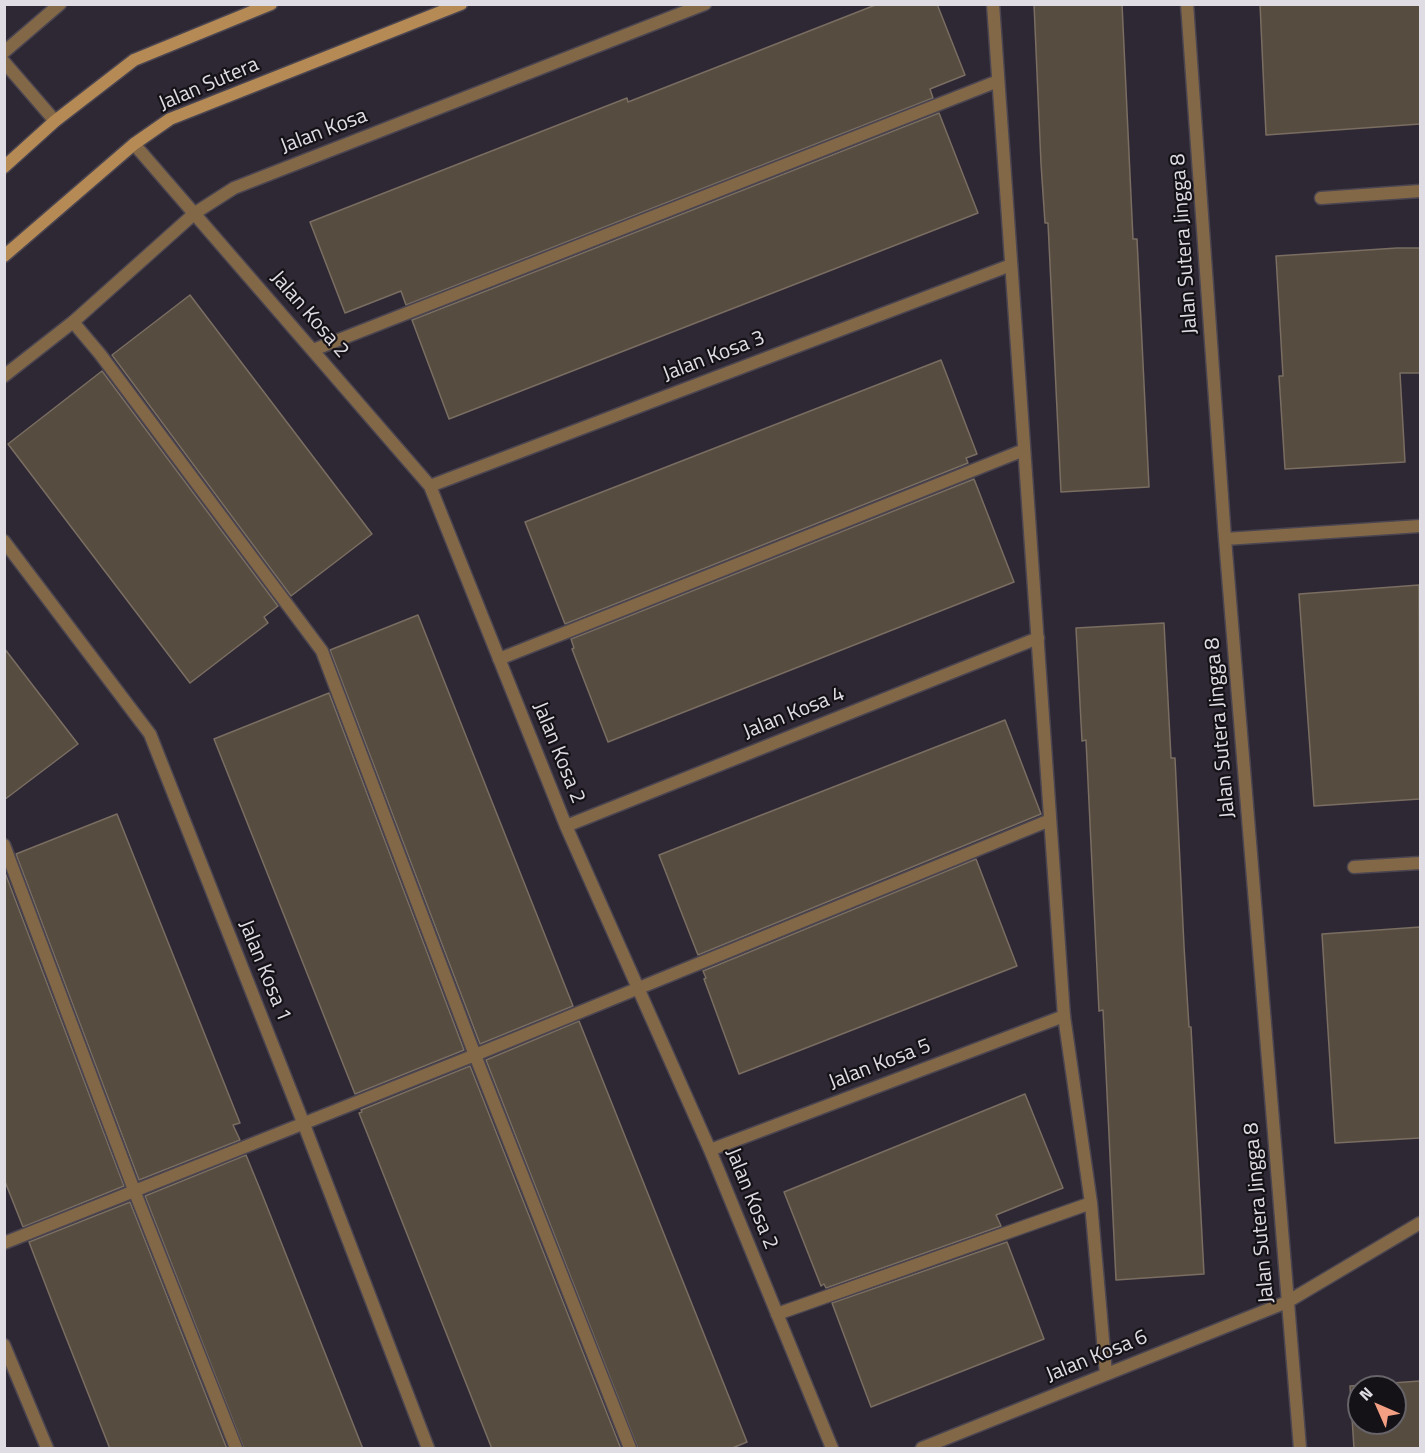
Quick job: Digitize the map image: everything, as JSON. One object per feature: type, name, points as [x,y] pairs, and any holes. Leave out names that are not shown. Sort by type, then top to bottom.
[{"type":"street","points":[[4,52],[60,4]]},
{"type":"street","points":[[4,167],[55,122],[134,60],[271,4]]},
{"type":"street","name":"Jalan Sutera","points":[[4,256],[134,144],[170,119],[461,4]]},
{"type":"street","name":"Jalan Kosa","points":[[4,376],[73,322],[195,213],[234,188],[705,4]]},
{"type":"street","points":[[993,4],[1064,1016],[1091,1203],[1106,1374]]},
{"type":"street","name":"Jalan Sutera Jingga 8","points":[[1187,4],[1226,539],[1300,1449]]},
{"type":"street","points":[[4,62],[55,122]]},
{"type":"street","points":[[313,350],[998,81]]},
{"type":"street","name":"Jalan Kosa 2","points":[[134,144],[430,486],[566,826],[710,1150],[832,1449]]},
{"type":"street","points":[[1321,198],[1420,191]]},
{"type":"street","name":"Jalan Kosa 3","points":[[430,486],[1011,265]]},
{"type":"street","points":[[73,322],[100,354],[322,651],[475,1055],[630,1449]]},
{"type":"street","points":[[499,659],[1024,450]]},
{"type":"street","points":[[1226,539],[1420,526]]},
{"type":"street","name":"Jalan Kosa 1","points":[[4,541],[150,734],[303,1122],[428,1449]]},
{"type":"street","name":"Jalan Kosa 4","points":[[566,826],[1038,638]]},
{"type":"street","points":[[4,1243],[475,1055],[1050,820]]},
{"type":"street","points":[[4,845],[236,1449]]},
{"type":"street","points":[[1354,867],[1420,863]]},
{"type":"street","name":"Jalan Kosa 5","points":[[710,1150],[1064,1016]]},
{"type":"street","points":[[777,1314],[1091,1203]]},
{"type":"street","name":"Jalan Kosa 6","points":[[922,1449],[1287,1302],[1420,1223]]},
{"type":"street","points":[[4,1345],[47,1449]]},
{"type":"building","points":[[878,4],[937,4],[965,75],[930,89],[933,98],[406,305],[401,291],[345,313],[310,222],[627,98],[628,102]]},
{"type":"building","points":[[1034,4],[1122,4],[1133,239],[1137,239],[1149,487],[1061,492],[1048,223],[1045,223],[1041,164]]},
{"type":"building","points":[[1260,4],[1420,4],[1420,124],[1266,135]]},
{"type":"building","points":[[939,113],[978,213],[449,419],[412,320]]},
{"type":"building","points":[[1420,248],[1420,373],[1400,373],[1405,462],[1285,469],[1279,376],[1283,376],[1276,256]]},
{"type":"building","points":[[190,295],[372,534],[291,596],[112,355]]},
{"type":"building","points":[[941,360],[977,454],[966,458],[968,463],[565,624],[525,522]]},
{"type":"building","points":[[102,371],[278,606],[264,617],[268,623],[190,683],[8,444]]},
{"type":"building","points":[[974,479],[1014,582],[608,742],[572,649],[574,648],[571,639]]},
{"type":"building","points":[[1419,585],[1420,799],[1314,806],[1299,594]]},
{"type":"building","points":[[418,615],[573,1006],[480,1044],[330,650]]},
{"type":"building","points":[[1164,623],[1171,758],[1175,758],[1204,1274],[1116,1280],[1103,1010],[1099,1011],[1086,740],[1082,741],[1076,628]]},
{"type":"building","points":[[4,648],[78,744],[4,800]]},
{"type":"building","points":[[329,693],[464,1050],[355,1094],[214,739]]},
{"type":"building","points":[[1005,720],[1041,814],[698,955],[659,855]]},
{"type":"building","points":[[117,814],[240,1123],[233,1125],[240,1140],[139,1180],[16,854]]},
{"type":"building","points":[[976,859],[1017,966],[739,1074],[703,971]]},
{"type":"building","points":[[4,870],[124,1186],[23,1227],[4,1179]]},
{"type":"building","points":[[1420,927],[1420,1138],[1335,1143],[1322,934]]},
{"type":"building","points":[[579,1021],[747,1442],[730,1449],[638,1449],[486,1060]]},
{"type":"building","points":[[470,1066],[621,1449],[492,1449],[359,1113],[362,1112],[361,1110]]},
{"type":"building","points":[[1025,1094],[1063,1188],[996,1215],[1001,1226],[826,1288],[824,1284],[821,1286],[784,1192]]},
{"type":"building","points":[[246,1155],[363,1449],[244,1449],[145,1196]]},
{"type":"building","points":[[130,1202],[227,1449],[110,1449],[56,1312],[29,1242]]},
{"type":"building","points":[[1007,1242],[1044,1339],[871,1407],[832,1303]]},
{"type":"building","points":[[1420,1381],[1420,1449],[1354,1449],[1353,1435],[1407,1435],[1407,1382]]}]
